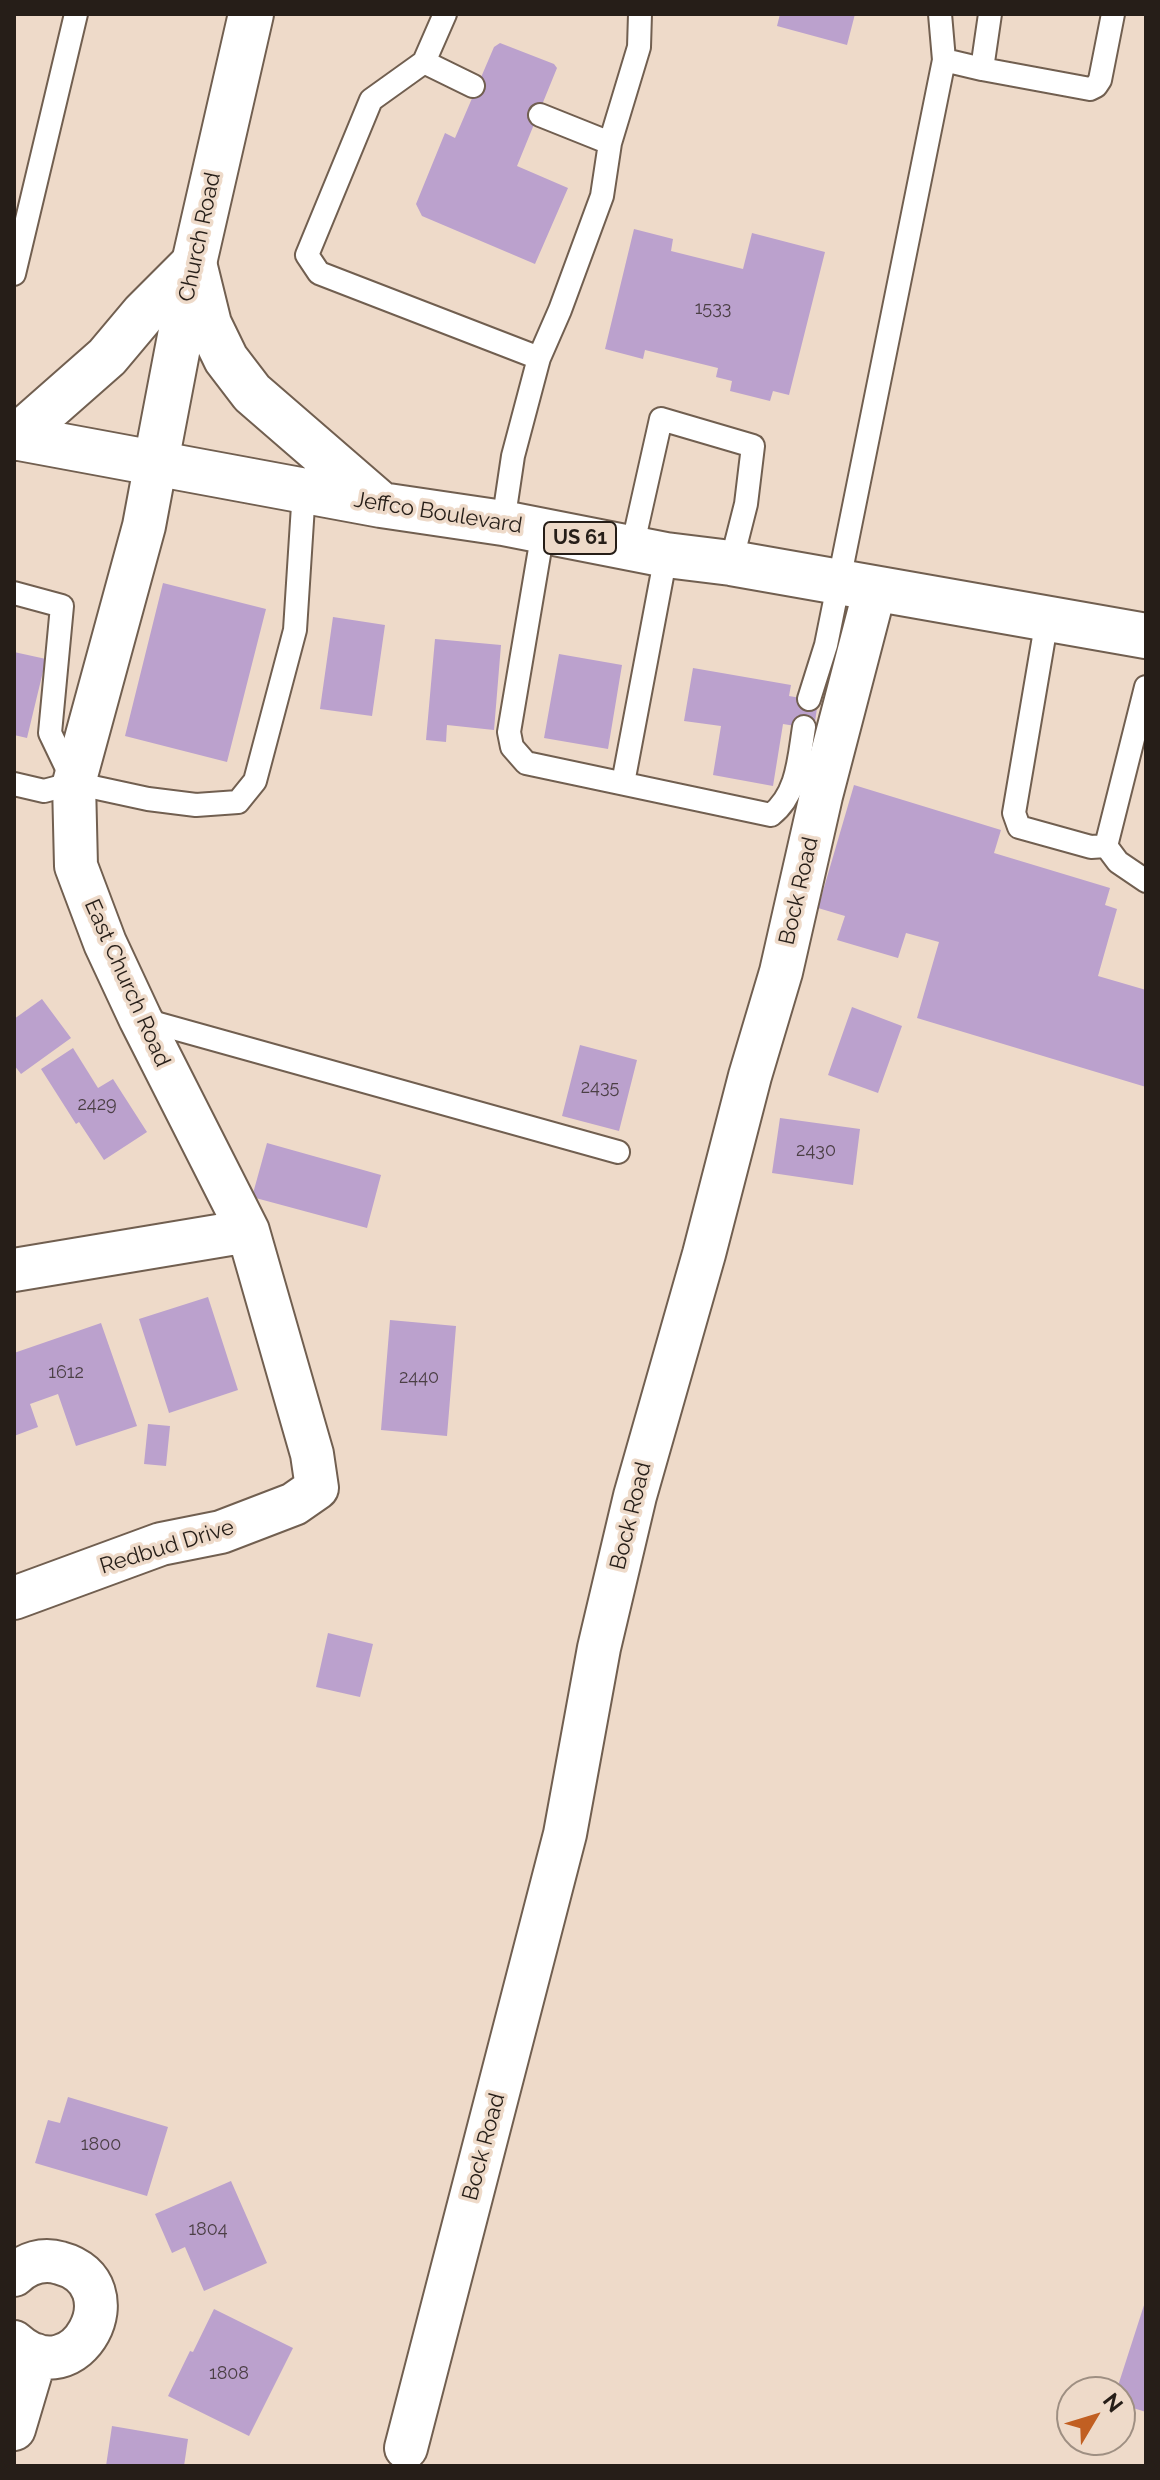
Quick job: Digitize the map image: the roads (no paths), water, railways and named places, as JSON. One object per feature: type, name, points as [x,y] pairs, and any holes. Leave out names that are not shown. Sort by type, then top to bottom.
[{"type":"main road","name":"Church Road","points":[[156,462],[194,263],[251,14]]},
{"type":"main road","points":[[15,438],[107,357],[144,313],[194,263]]},
{"type":"main road","points":[[194,263],[209,324],[233,369],[252,393],[381,505]]},
{"type":"main road","name":"Jeffco Boulevard","points":[[15,438],[649,552],[731,563],[1146,636]]},
{"type":"street","name":"East Church Road","points":[[156,462],[144,526],[74,783],[76,866],[105,943],[140,1018],[248,1231],[312,1454],[317,1488]]},
{"type":"street","name":"Bock Road","points":[[406,2448],[565,1834],[599,1648],[635,1496],[781,972],[821,796],[857,586]]},
{"type":"street","points":[[14,1270],[248,1231]]},
{"type":"street","name":"Redbud Drive","points":[[14,1598],[161,1544],[221,1532],[294,1504],[317,1488]]},
{"type":"street","points":[[14,2275],[37,2262],[53,2261],[68,2265],[82,2274],[96,2302],[90,2332],[80,2345],[67,2353],[51,2357],[25,2348],[14,2429]]},
{"type":"lane","points":[[14,274],[76,14]]},
{"type":"lane","points":[[445,14],[424,62],[371,100],[307,255],[319,273],[539,358]]},
{"type":"lane","points":[[640,14],[639,47],[610,143],[602,196],[539,358],[513,456],[523,527],[509,732],[512,747],[526,763],[771,815],[782,805],[796,776],[804,727]]},
{"type":"lane","points":[[809,699],[826,645],[857,586],[944,60],[940,14]]},
{"type":"lane","points":[[982,69],[990,14]]},
{"type":"lane","points":[[944,60],[1090,89],[1100,80],[1113,14]]},
{"type":"lane","points":[[424,62],[473,86]]},
{"type":"lane","points":[[540,115],[610,143]]},
{"type":"lane","points":[[623,783],[661,419],[753,446],[746,504],[731,563]]},
{"type":"lane","points":[[14,784],[44,791],[74,783],[148,799],[196,805],[238,802],[255,781],[295,630],[304,490]]},
{"type":"lane","points":[[14,593],[62,606],[50,733],[74,783]]},
{"type":"lane","points":[[1047,619],[1014,813],[1019,827],[1091,847],[1106,846]]},
{"type":"lane","points":[[1106,846],[1146,687]]},
{"type":"lane","points":[[1106,846],[1118,862],[1146,881]]},
{"type":"lane","points":[[140,1018],[618,1152]]}]
